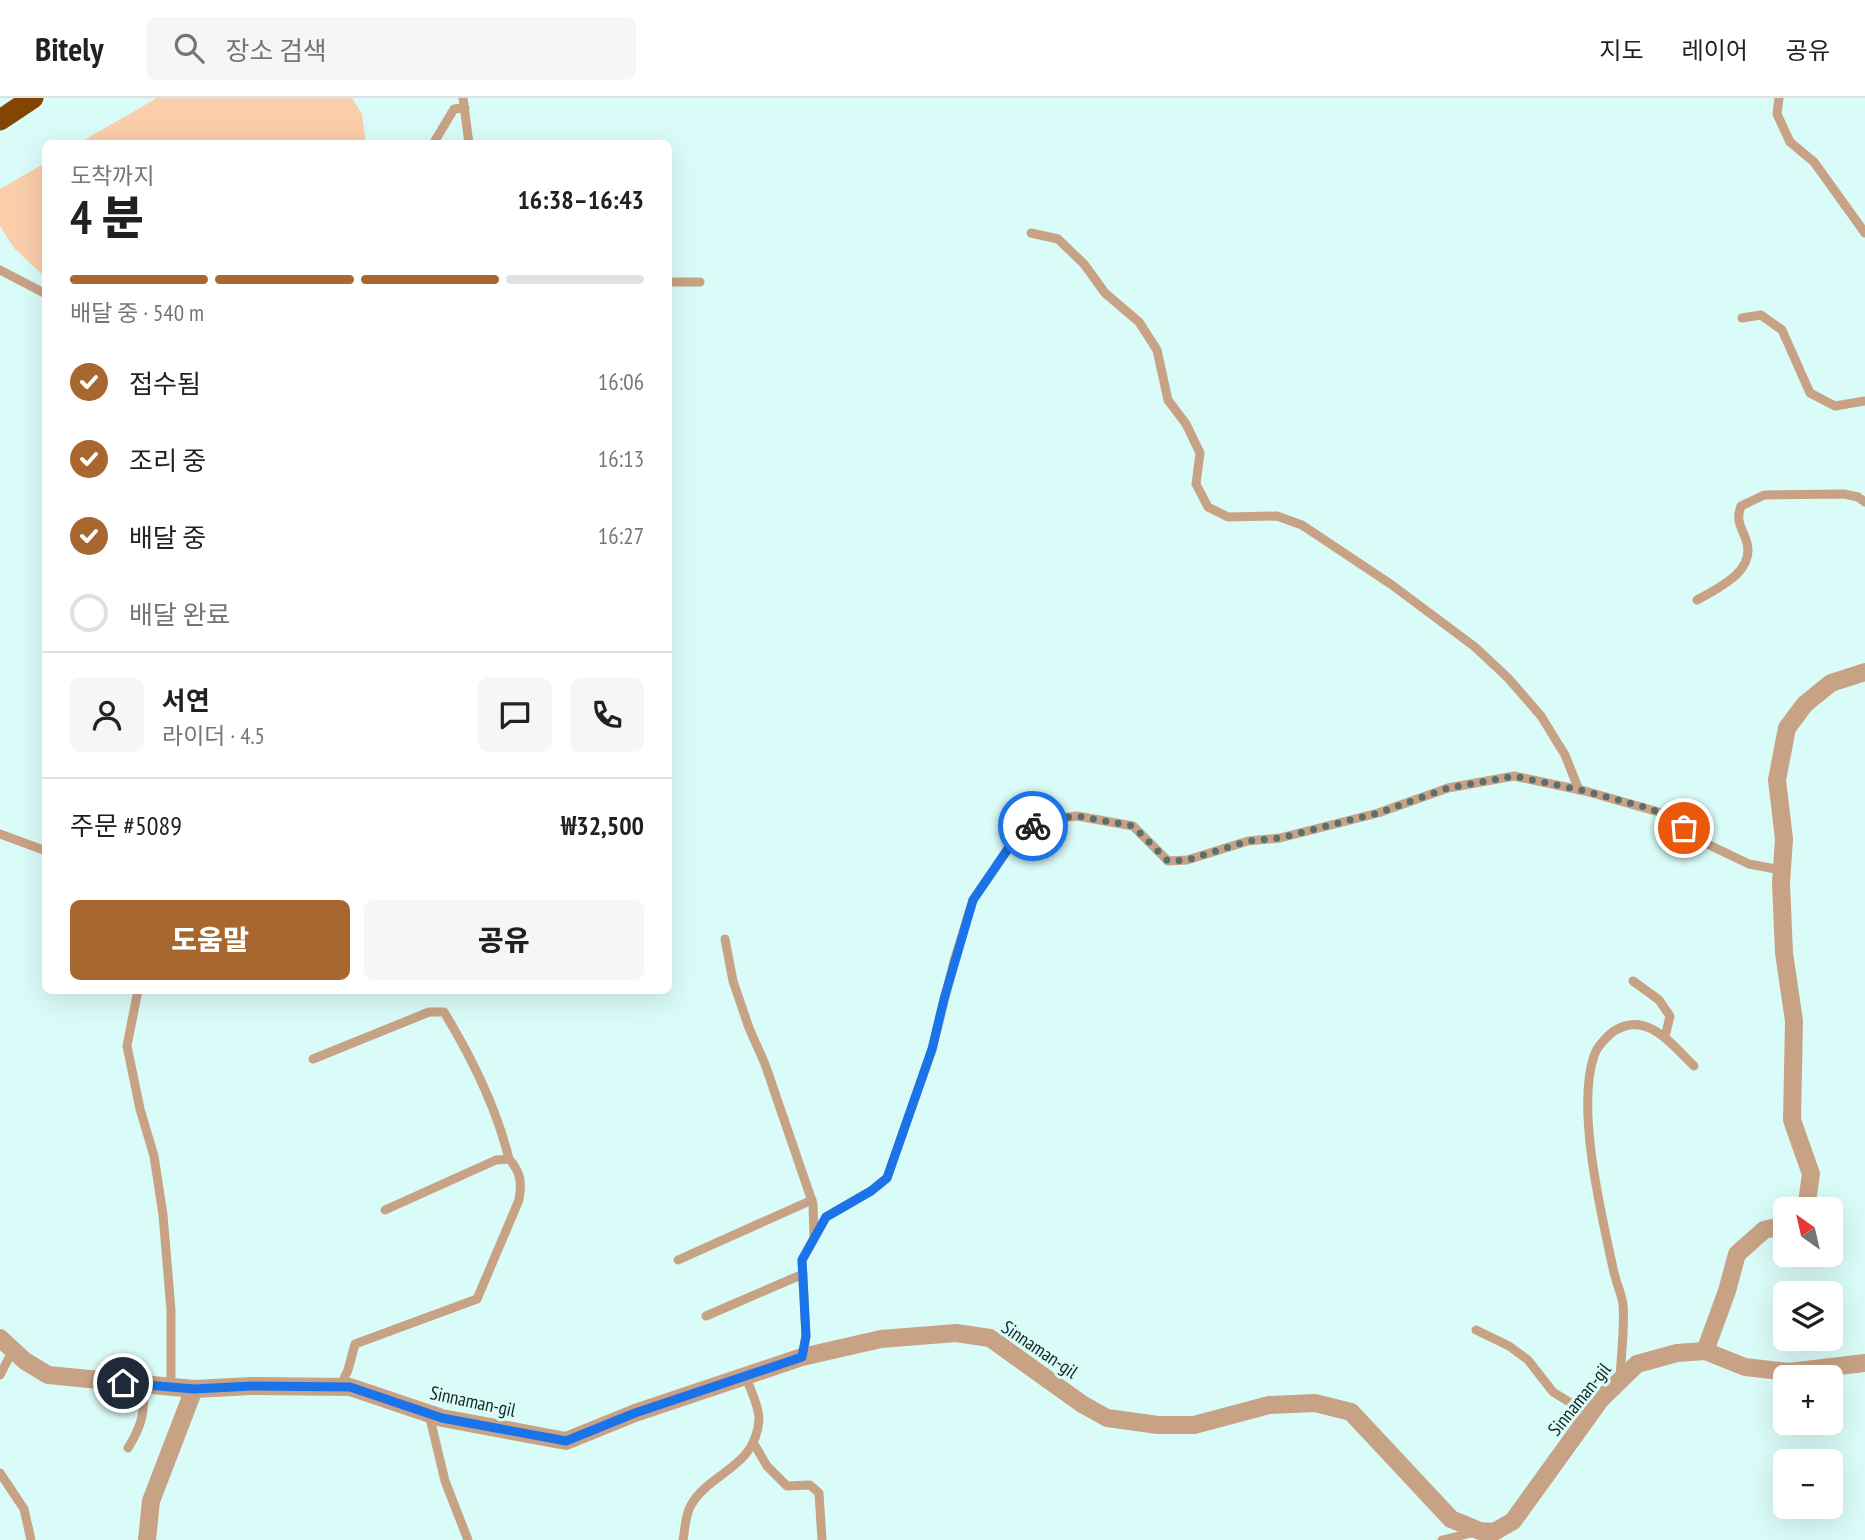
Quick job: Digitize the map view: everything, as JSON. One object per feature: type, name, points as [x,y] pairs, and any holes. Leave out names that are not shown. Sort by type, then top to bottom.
[{"type":"highway","points":[[0,120],[33,98]]},
{"type":"street","points":[[1809,1197],[1811,1174],[1792,1120],[1794,1021],[1784,953],[1784,839],[1777,780],[1787,728],[1805,704],[1831,683],[1865,672]]},
{"type":"street","points":[[1705,1351],[1737,1254],[1765,1230],[1773,1228]]},
{"type":"street","name":"Sinnaman-gil","points":[[6,1344],[48,1375],[194,1389],[252,1386],[350,1387],[429,1414],[566,1441],[635,1413],[802,1357],[881,1339],[956,1333],[990,1338],[1082,1404],[1107,1418],[1194,1425],[1269,1405],[1315,1403],[1350,1412],[1451,1519],[1480,1531],[1494,1532],[1513,1521],[1593,1411],[1637,1364],[1677,1353],[1705,1351],[1745,1367],[1789,1372],[1865,1363]]},
{"type":"street","points":[[147,1540],[151,1501],[194,1389]]},
{"type":"lane","points":[[1779,98],[1777,114],[1790,142],[1814,162],[1865,233]]},
{"type":"lane","points":[[435,140],[454,109],[464,103],[469,140]]},
{"type":"lane","points":[[1031,233],[1058,239],[1084,264],[1105,293],[1139,322],[1157,350],[1168,400],[1186,424],[1200,453],[1196,484],[1208,507],[1228,517],[1277,516],[1302,525],[1392,585],[1475,647],[1508,678],[1541,716],[1565,755],[1579,790]]},
{"type":"lane","points":[[0,270],[42,292]]},
{"type":"lane","points":[[672,282],[700,282]]},
{"type":"lane","points":[[1742,318],[1761,316],[1782,330],[1810,393],[1835,406],[1865,401]]},
{"type":"lane","points":[[1697,600],[1744,568],[1749,554],[1737,515],[1741,506],[1764,495],[1844,494],[1858,497],[1865,502]]},
{"type":"lane","points":[[802,1357],[806,1336],[802,1260],[826,1217],[871,1191],[887,1178],[932,1049],[973,900],[1007,850],[1038,821],[1077,816],[1133,826],[1168,861],[1187,860],[1248,841],[1280,838],[1378,813],[1448,788],[1514,776],[1579,790],[1662,813],[1705,843],[1749,864],[1782,870]]},
{"type":"lane","points":[[0,834],[42,850]]},
{"type":"lane","points":[[725,939],[733,981],[812,1200],[814,1237]]},
{"type":"lane","points":[[1633,981],[1659,1000],[1670,1016],[1665,1037]]},
{"type":"lane","points":[[137,994],[127,1046],[140,1109],[154,1156],[163,1215],[171,1310],[171,1387]]},
{"type":"lane","points":[[313,1059],[429,1012],[444,1012],[481,1079],[509,1159],[518,1168],[522,1185],[519,1200],[477,1299],[355,1344],[340,1387]]},
{"type":"lane","points":[[1620,1381],[1623,1303],[1613,1271],[1591,1147],[1588,1083],[1594,1053],[1612,1033],[1626,1025],[1641,1023],[1665,1037],[1694,1066]]},
{"type":"lane","points":[[385,1210],[496,1160],[509,1159]]},
{"type":"lane","points":[[678,1260],[812,1200]]},
{"type":"lane","points":[[705,1316],[803,1274]]},
{"type":"lane","points":[[1476,1330],[1509,1346],[1528,1360],[1553,1392],[1571,1403],[1593,1411]]},
{"type":"lane","points":[[0,1375],[6,1344]]},
{"type":"lane","points":[[683,1540],[690,1507],[754,1444],[759,1416],[746,1377]]},
{"type":"lane","points":[[128,1448],[139,1431],[145,1410],[143,1384]]},
{"type":"lane","points":[[429,1414],[445,1481],[468,1540]]},
{"type":"lane","points":[[754,1444],[767,1466],[787,1486],[810,1485],[819,1493],[822,1540]]},
{"type":"lane","points":[[0,1473],[24,1509],[32,1540]]},
{"type":"lane","points":[[1443,1540],[1480,1531]]},
{"type":"shaded area","points":[[157,98],[352,98],[362,114],[366,140],[84,140]]},
{"type":"shaded area","points":[[42,165],[42,274],[14,248],[0,226],[0,189]]},
{"type":"way so far","points":[[1033,826],[1038,821],[1077,816],[1133,826],[1168,861],[1187,860],[1248,841],[1280,838],[1378,813],[1448,788],[1514,776],[1641,806],[1662,813],[1684,828]]},
{"type":"route","points":[[123,1383],[194,1389],[252,1386],[350,1387],[442,1418],[566,1441],[635,1413],[802,1357],[806,1336],[802,1260],[826,1217],[871,1191],[887,1178],[932,1049],[954,961],[973,900],[1007,850],[1033,826]]}]
